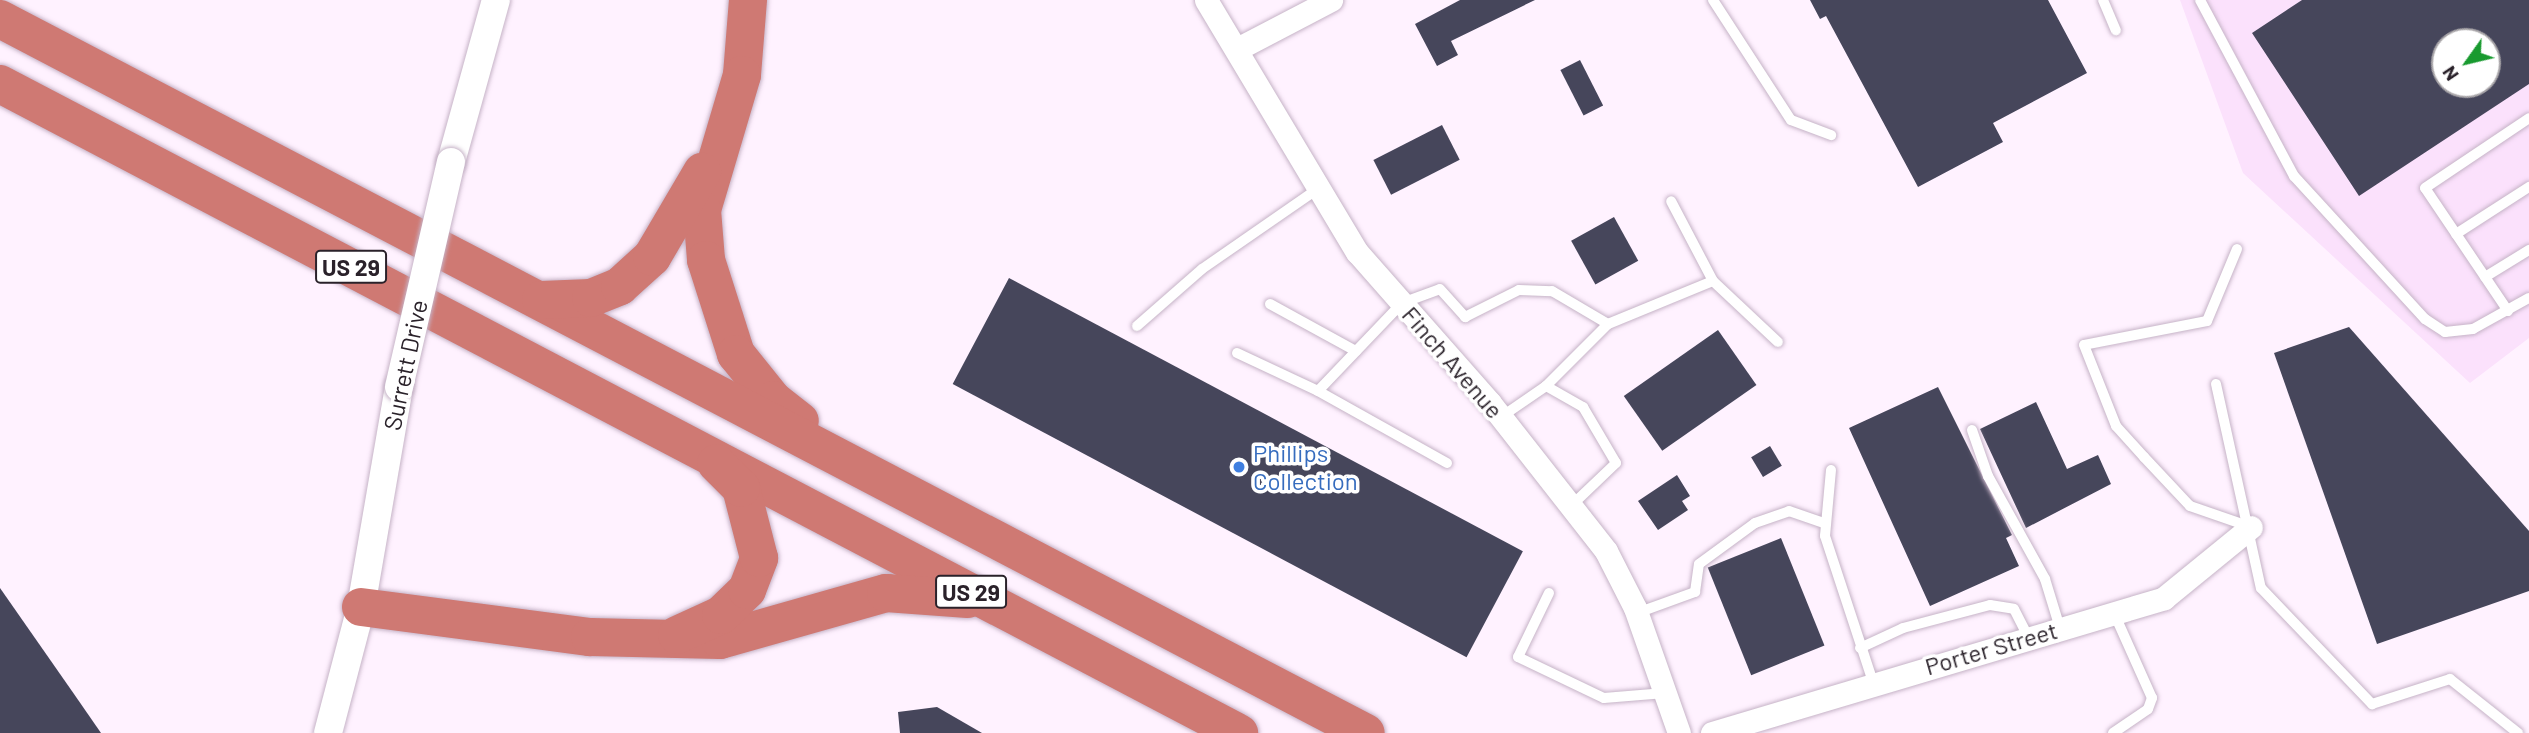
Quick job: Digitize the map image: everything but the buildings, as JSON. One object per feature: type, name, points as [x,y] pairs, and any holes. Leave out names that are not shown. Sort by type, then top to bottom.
[{"type":"highway","points":[[748,0],[742,75],[702,210],[706,260],[736,354],[773,400],[860,468]]},
{"type":"highway","name":"US 29","points":[[0,19],[1366,733]]},
{"type":"highway","name":"US 29","points":[[0,84],[1239,733]]},
{"type":"highway","points":[[540,300],[591,298],[620,286],[652,257],[723,136]]},
{"type":"highway","points":[[666,640],[721,615],[747,590],[759,558],[741,488],[702,450]]},
{"type":"highway","points":[[361,607],[590,637],[720,640],[760,632],[832,604],[886,593],[991,602]]},
{"type":"street","name":"Surrett Drive","points":[[328,733],[361,607],[399,387],[451,162],[496,0]]},
{"type":"street","name":"Finch Avenue","points":[[1206,0],[1238,48],[1316,190],[1402,303],[1501,417],[1606,551],[1637,613],[1679,733]]},
{"type":"street","points":[[1238,48],[1331,0]]},
{"type":"street","name":"Porter Street","points":[[1712,733],[1873,682],[2164,598],[2251,527]]},
{"type":"lane","points":[[1713,0],[1791,120],[1831,135]]},
{"type":"lane","points":[[2103,0],[2116,30]]},
{"type":"lane","points":[[2200,0],[2294,176],[2401,294],[2445,332],[2473,329],[2529,298]]},
{"type":"lane","points":[[2508,311],[2425,188],[2529,118]]},
{"type":"lane","points":[[2456,233],[2529,187]]},
{"type":"lane","points":[[1137,326],[1202,269],[1316,190]]},
{"type":"lane","points":[[1671,201],[1713,281],[1777,342]]},
{"type":"lane","points":[[2237,249],[2207,321],[2084,345],[2116,426],[2144,457],[2190,506],[2251,527]]},
{"type":"lane","points":[[2485,277],[2529,250]]},
{"type":"lane","points":[[1501,417],[1546,386],[1608,324],[1713,281]]},
{"type":"lane","points":[[1318,391],[1402,303],[1440,289],[1465,317],[1519,290],[1552,291],[1608,324]]},
{"type":"lane","points":[[1270,304],[1356,351]]},
{"type":"lane","points":[[1237,353],[1318,391],[1447,463]]},
{"type":"lane","points":[[2216,384],[2251,527],[2262,588],[2372,704],[2450,679],[2518,733]]},
{"type":"lane","points":[[1546,386],[1583,407],[1616,463],[1572,505]]},
{"type":"lane","points":[[1972,430],[1988,476],[2045,579],[2060,628]]},
{"type":"lane","points":[[1831,470],[1826,524],[1860,648],[1873,682]]},
{"type":"lane","points":[[1637,613],[1695,592],[1699,564],[1755,523],[1789,511],[1826,524]]},
{"type":"lane","points":[[1549,593],[1518,657],[1604,698],[1665,693]]},
{"type":"lane","points":[[1860,648],[1990,605],[2014,609],[2028,637]]},
{"type":"lane","points":[[2113,733],[2148,709],[2152,698],[2114,613]]},
{"type":"shaded area","points":[[2180,0],[2529,0],[2529,338],[2470,383],[2243,173]]},
{"type":"place","name":"Phillips Collection","points":[[1239,467]]}]
